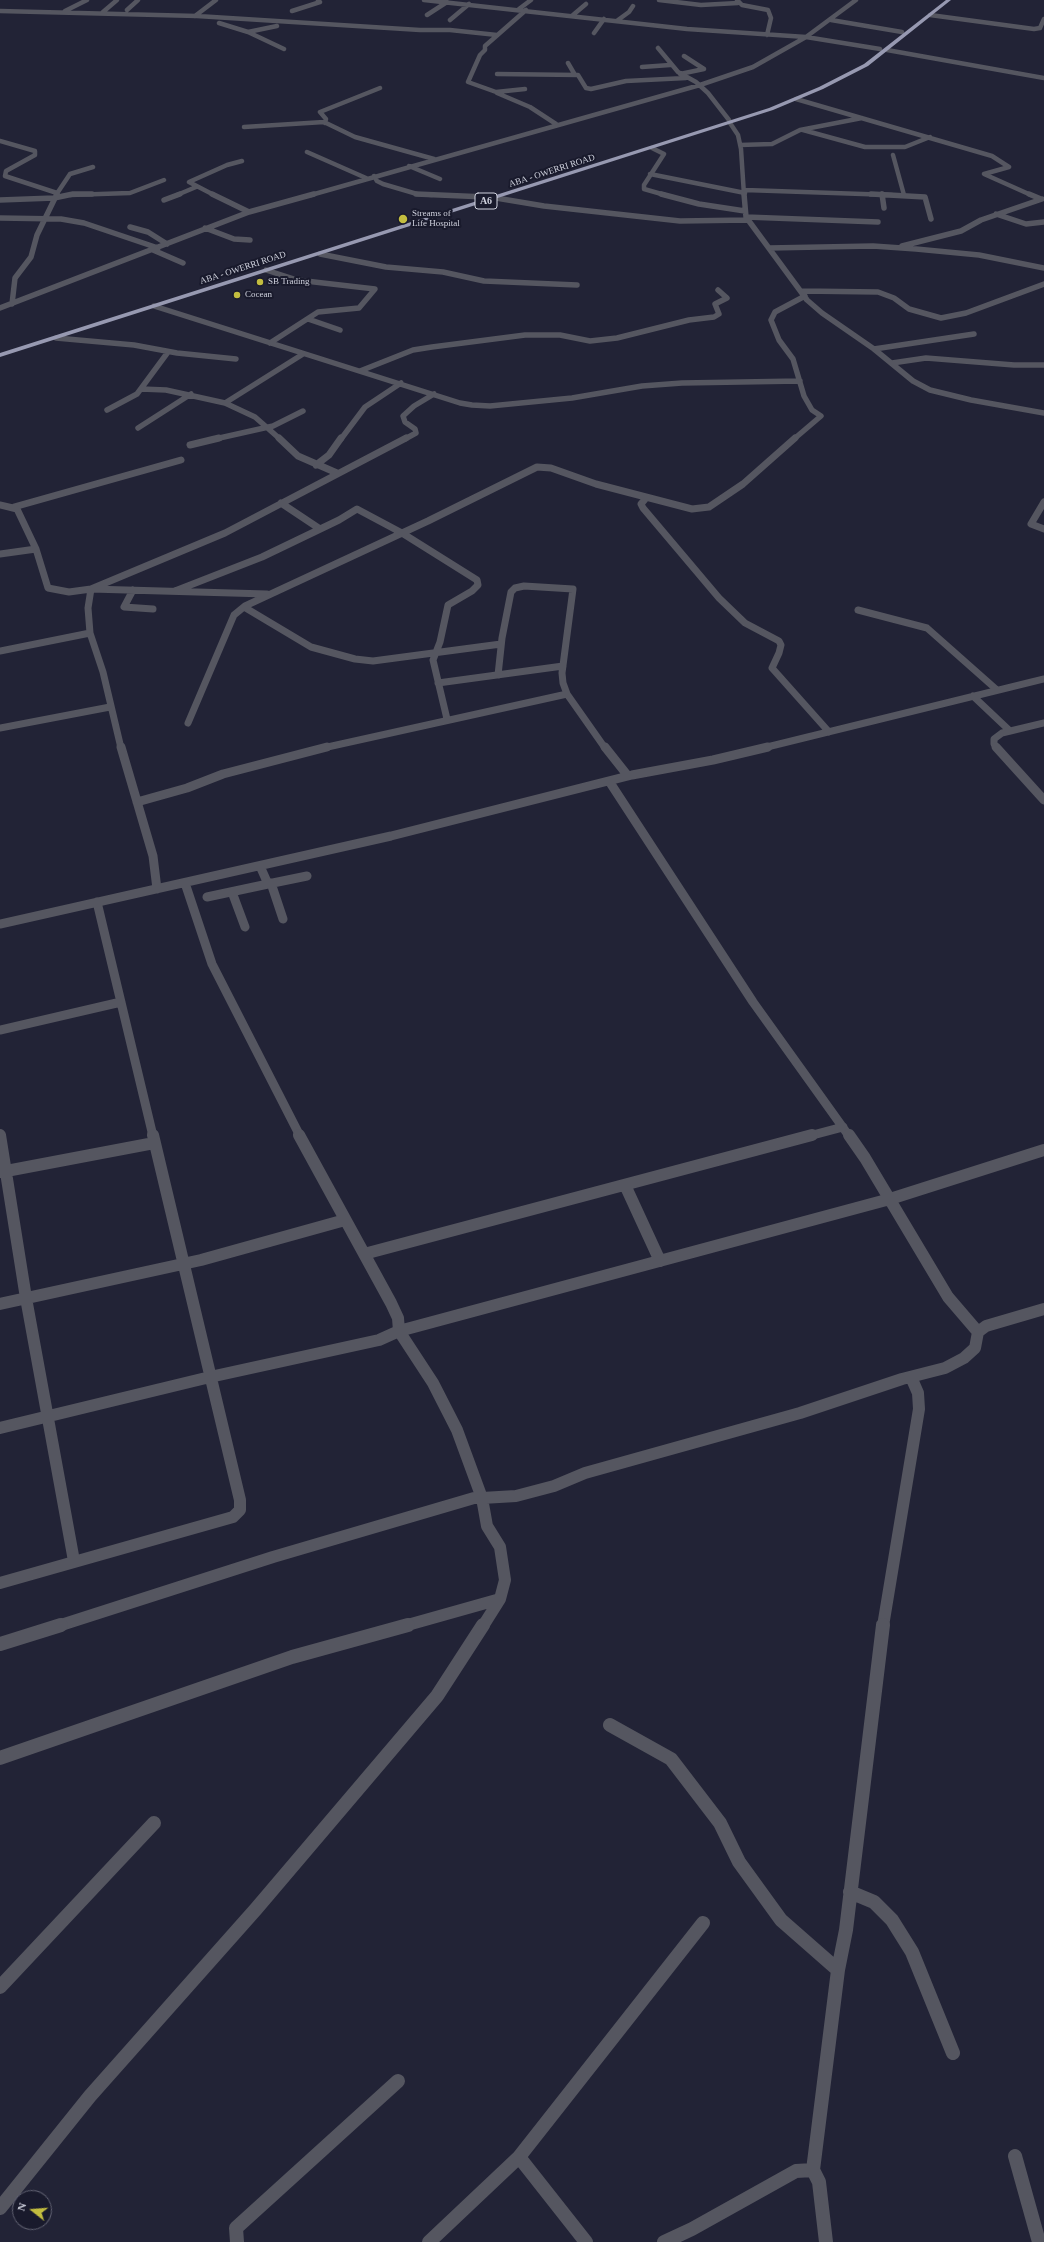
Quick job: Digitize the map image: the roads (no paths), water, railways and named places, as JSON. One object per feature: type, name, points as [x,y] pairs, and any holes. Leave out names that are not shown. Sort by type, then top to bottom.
[{"type":"highway","name":"ABA - OWERRI ROAD","points":[[0,355],[652,148],[729,121],[827,81],[880,49],[941,0]]},
{"type":"highway","name":"ABA - OWERRI ROAD","points":[[0,351],[796,99],[851,73],[887,50],[949,0]]},
{"type":"highway","points":[[910,26],[917,27]]},
{"type":"street","points":[[63,12],[86,0]]},
{"type":"street","points":[[103,12],[117,0]]},
{"type":"street","points":[[127,10],[138,0]]},
{"type":"street","points":[[195,16],[216,0]]},
{"type":"street","points":[[292,11],[320,1],[318,0]]},
{"type":"street","points":[[424,0],[694,29],[806,37],[880,49]]},
{"type":"street","points":[[518,9],[531,0]]},
{"type":"street","points":[[660,0],[701,5],[737,2],[768,10],[771,18],[767,35]]},
{"type":"street","points":[[0,308],[249,212],[556,124],[700,85],[753,67],[806,37],[831,20],[856,0]]},
{"type":"street","points":[[427,15],[447,2]]},
{"type":"street","points":[[450,20],[469,4]]},
{"type":"street","points":[[573,15],[586,4]]},
{"type":"street","points":[[618,20],[630,12],[633,6]]},
{"type":"street","points":[[526,10],[509,27],[485,46],[485,50],[480,55],[475,70],[468,82],[496,92],[534,109],[556,124]]},
{"type":"street","points":[[0,11],[103,12],[195,16],[289,23],[450,30],[497,35]]},
{"type":"street","points":[[272,15],[290,19],[289,23]]},
{"type":"street","points":[[930,15],[1044,30]]},
{"type":"street","points":[[214,17],[213,21],[248,32],[284,50]]},
{"type":"street","points":[[594,33],[604,19]]},
{"type":"street","points":[[1038,29],[1044,19]]},
{"type":"street","points":[[831,20],[902,32]]},
{"type":"street","points":[[248,32],[289,23]]},
{"type":"street","points":[[658,48],[670,65],[680,74],[700,85],[729,121],[738,135],[747,216],[803,293],[822,313],[874,349],[913,381],[930,390],[971,400],[1044,413]]},
{"type":"street","points":[[887,50],[1044,78]]},
{"type":"street","points":[[680,74],[704,69],[684,56]]},
{"type":"street","points":[[568,63],[575,75]]},
{"type":"street","points":[[642,67],[670,65]]},
{"type":"street","points":[[498,74],[575,75],[580,77],[586,88],[591,90],[626,81],[686,78]]},
{"type":"street","points":[[325,123],[326,119],[320,112],[380,88]]},
{"type":"street","points":[[496,92],[525,89]]},
{"type":"street","points":[[796,99],[992,156],[1009,167],[986,172],[984,174],[1042,199]]},
{"type":"street","points":[[740,145],[772,144],[803,130],[864,118]]},
{"type":"street","points":[[244,127],[325,123],[351,136],[434,159]]},
{"type":"street","points":[[803,130],[860,146],[875,147],[905,147],[930,137]]},
{"type":"street","points":[[0,141],[30,148],[35,151],[35,155],[6,171],[4,174],[5,176],[57,194],[73,194]]},
{"type":"street","points":[[652,148],[664,154],[650,174],[644,185],[644,189],[747,216]]},
{"type":"street","points":[[307,152],[366,178]]},
{"type":"street","points":[[893,155],[904,195]]},
{"type":"street","points":[[242,161],[227,165],[189,182],[196,187],[249,212]]},
{"type":"street","points":[[409,166],[440,179]]},
{"type":"street","points":[[12,304],[15,278],[31,257],[37,235],[57,194],[70,174],[93,167]]},
{"type":"street","points":[[650,174],[745,192],[793,190],[924,197],[931,219]]},
{"type":"street","points":[[374,176],[377,181],[383,184],[417,194],[486,197]]},
{"type":"street","points":[[0,200],[57,194],[135,192],[164,180]]},
{"type":"street","points":[[164,200],[196,187]]},
{"type":"street","points":[[882,194],[884,208]]},
{"type":"street","points":[[496,198],[651,218],[709,221],[747,216],[878,222]]},
{"type":"street","points":[[899,248],[905,244],[961,231],[996,214],[1042,199]]},
{"type":"street","points":[[996,214],[1022,224],[1044,222]]},
{"type":"street","points":[[0,218],[45,219],[84,223],[156,249],[184,263]]},
{"type":"street","points":[[130,227],[148,232],[167,244]]},
{"type":"street","points":[[205,228],[234,239],[250,240]]},
{"type":"street","points":[[769,248],[873,246],[978,255],[1044,268]]},
{"type":"street","points":[[320,254],[386,267],[443,272],[484,281],[577,285]]},
{"type":"street","points":[[266,270],[296,280],[375,289],[356,310],[322,310],[270,343]]},
{"type":"street","points":[[188,722],[234,615],[244,607],[402,533],[537,467],[551,468],[646,498],[692,509],[709,507],[743,484],[821,416],[812,410],[804,396],[793,359],[779,340],[771,320],[775,312],[803,293],[878,292],[894,298],[909,309],[941,318],[966,313],[1044,284]]},
{"type":"street","points":[[360,371],[413,350],[432,346],[525,335],[560,335],[590,341],[617,338],[689,320],[714,317],[719,314],[715,304],[727,298],[718,290]]},
{"type":"street","points":[[154,306],[460,402],[490,406],[572,398],[642,386],[682,383],[800,382]]},
{"type":"street","points":[[308,318],[340,330]]},
{"type":"street","points":[[874,349],[974,334]]},
{"type":"street","points":[[56,338],[134,345],[168,352],[236,359]]},
{"type":"street","points":[[106,410],[133,397],[141,389],[168,352]]},
{"type":"street","points":[[225,403],[303,354]]},
{"type":"street","points":[[892,363],[926,358],[1014,365],[1044,365]]},
{"type":"street","points":[[316,465],[329,455],[365,407],[401,383]]},
{"type":"street","points":[[141,389],[166,390],[191,394],[225,403],[255,417],[268,427],[298,456],[337,473]]},
{"type":"street","points":[[138,428],[191,394]]},
{"type":"street","points":[[14,507],[36,550],[48,588],[56,591],[69,592],[90,588],[225,533],[337,473],[416,433],[415,429],[406,422],[403,416],[414,406],[434,394]]},
{"type":"street","points":[[190,445],[268,427],[303,410]]},
{"type":"street","points":[[0,505],[14,507],[181,460]]},
{"type":"street","points":[[646,498],[641,504],[719,598],[745,623],[779,641],[781,645],[779,654],[772,668],[828,732]]},
{"type":"street","points":[[1044,502],[1031,524],[1044,529]]},
{"type":"street","points":[[281,503],[320,529]]},
{"type":"street","points":[[175,591],[262,557],[357,509],[402,533],[477,580],[478,585],[472,591],[448,605],[433,660],[447,719]]},
{"type":"street","points":[[0,554],[36,550]]},
{"type":"street","points":[[498,675],[501,644],[511,592],[515,588],[524,586],[573,589],[574,593],[563,666],[563,683],[567,694],[593,732],[628,776]]},
{"type":"street","points":[[90,588],[269,594]]},
{"type":"street","points":[[90,588],[88,608],[90,633],[103,672],[110,707],[153,856],[157,889]]},
{"type":"street","points":[[133,590],[124,607],[153,610]]},
{"type":"street","points":[[244,607],[311,647],[355,659],[373,661],[436,651],[501,644]]},
{"type":"street","points":[[858,610],[927,628],[997,690]]},
{"type":"street","points":[[0,651],[90,633]]},
{"type":"street","points":[[438,683],[563,666]]},
{"type":"street","points":[[0,924],[391,836],[628,776],[713,760],[1044,679]]},
{"type":"street","points":[[137,802],[188,788],[223,774],[294,754],[447,719],[567,694]]},
{"type":"street","points":[[973,696],[1010,732]]},
{"type":"street","points":[[0,728],[110,707]]},
{"type":"street","points":[[1044,723],[1010,732],[994,739],[994,744],[1044,800]]},
{"type":"street","points":[[609,781],[753,1002],[865,1158],[948,1297],[978,1332]]},
{"type":"street","points":[[260,866],[283,919]]},
{"type":"street","points":[[207,897],[307,876]]},
{"type":"street","points":[[0,2208],[90,2096],[256,1909],[437,1696],[500,1599],[505,1580],[500,1547],[487,1526],[482,1498],[457,1430],[433,1383],[399,1331],[396,1313],[285,1109],[212,964],[185,883]]},
{"type":"street","points":[[232,892],[244,927]]},
{"type":"street","points":[[0,1583],[233,1517],[240,1510],[240,1500],[97,902]]},
{"type":"street","points":[[0,1030],[121,1002]]},
{"type":"street","points":[[364,1254],[843,1127]]},
{"type":"street","points":[[0,1135],[3,1172],[74,1561]]},
{"type":"street","points":[[3,1172],[154,1143]]},
{"type":"street","points":[[0,1428],[210,1377],[379,1340],[399,1331],[890,1199],[1044,1150]]},
{"type":"street","points":[[625,1184],[660,1261]]},
{"type":"street","points":[[0,1304],[183,1262],[201,1260],[345,1220]]},
{"type":"street","points":[[0,1644],[273,1556],[474,1498],[516,1496],[554,1486],[586,1474],[800,1413],[911,1377],[945,1368],[964,1358],[975,1348],[978,1332],[986,1326],[1044,1309]]},
{"type":"street","points":[[826,2242],[819,2182],[813,2170],[838,1970],[850,1892],[886,1601],[901,1525],[919,1409],[918,1393],[911,1377]]},
{"type":"street","points":[[0,1758],[292,1657],[500,1599]]},
{"type":"street","points":[[610,1725],[671,1759],[720,1823],[739,1862],[781,1920],[838,1970]]},
{"type":"street","points":[[0,1987],[154,1823]]},
{"type":"street","points":[[850,1892],[874,1902],[892,1920],[912,1952],[932,2006],[953,2054]]},
{"type":"street","points":[[429,2242],[519,2157],[703,1923]]},
{"type":"street","points":[[237,2242],[236,2228],[398,2081]]},
{"type":"street","points":[[1015,2156],[1039,2242]]},
{"type":"street","points":[[519,2157],[586,2242]]},
{"type":"street","points":[[664,2242],[692,2229],[796,2170],[813,2170]]},
{"type":"place","name":"Streams of Life Hospital","points":[[403,219]]},
{"type":"place","name":"SB Trading","points":[[260,282]]},
{"type":"place","name":"Cocean","points":[[237,295]]}]
